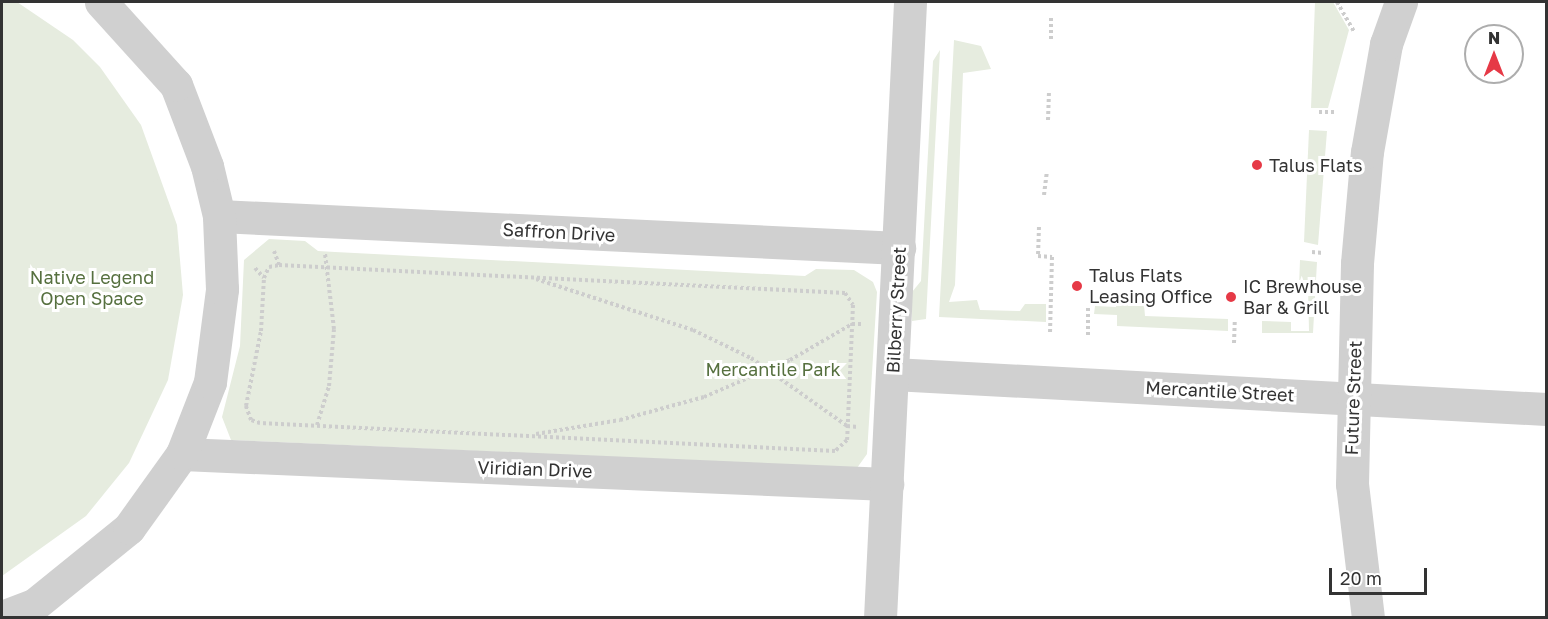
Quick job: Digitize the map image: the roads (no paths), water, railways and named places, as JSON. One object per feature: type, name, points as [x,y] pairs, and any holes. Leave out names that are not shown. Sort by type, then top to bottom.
[{"type":"street","points":[[2,617],[34,604],[129,528],[182,454],[210,382],[222,289],[219,216],[176,85],[101,2]]},
{"type":"street","name":"Bilberry Street","points":[[880,618],[910,2]]},
{"type":"street","name":"Future Street","points":[[1368,618],[1352,484],[1352,398],[1367,152],[1386,44],[1401,2]]},
{"type":"street","name":"Saffron Drive","points":[[219,216],[899,248]]},
{"type":"street","name":"Mercantile Street","points":[[893,374],[1546,409]]},
{"type":"street","name":"Viridian Drive","points":[[182,454],[887,484]]},
{"type":"place","name":"Talus Flats","points":[[1257,165]]},
{"type":"place","name":"Talus Flats Leasing Office","points":[[1077,286]]},
{"type":"place","name":"IC Brewhouse Bar & Grill","points":[[1231,297]]},
{"type":"park label","name":"Native Legend Open Space","points":[[92,288]]},
{"type":"park label","name":"Mercantile Park","points":[[773,369]]}]
